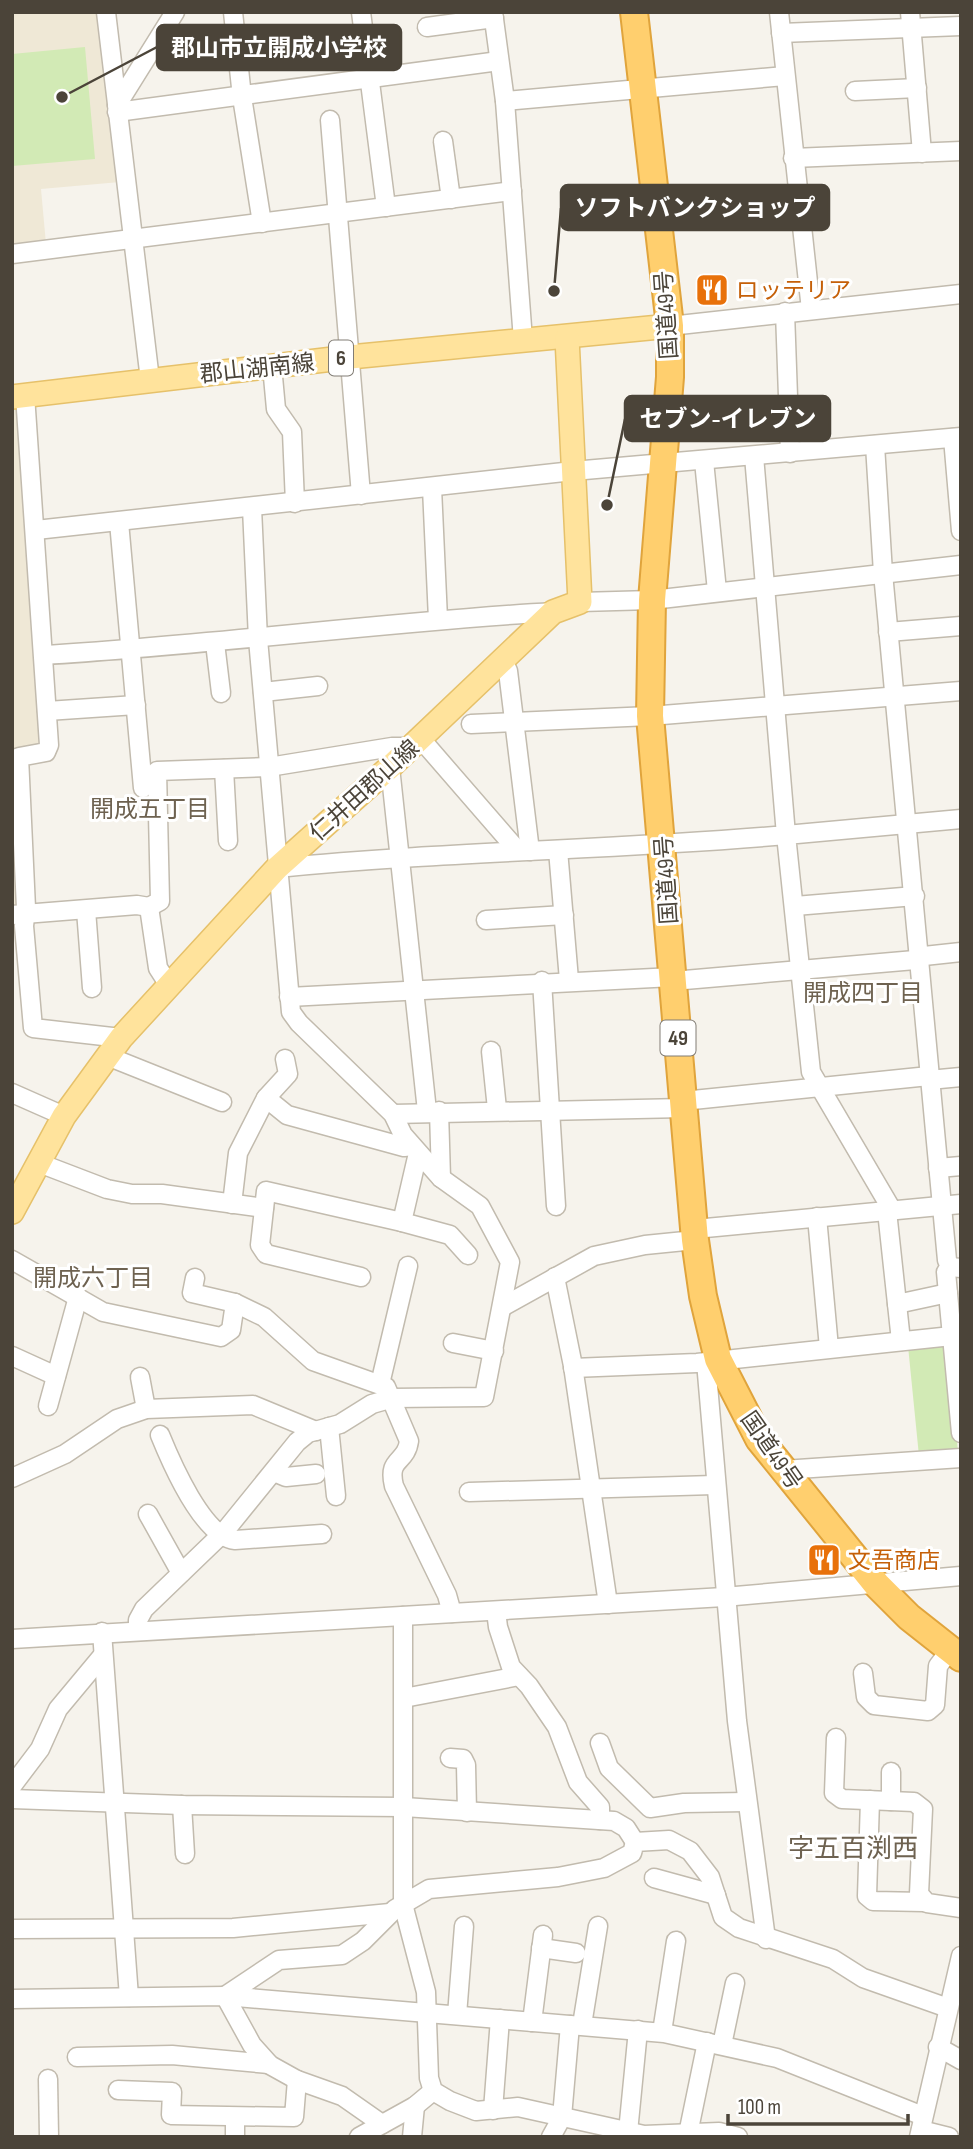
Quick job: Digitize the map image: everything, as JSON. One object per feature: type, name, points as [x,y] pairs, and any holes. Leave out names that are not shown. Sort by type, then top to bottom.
[{"type":"highway","name":"国道49号","points":[[634,12],[670,326],[670,377],[652,600],[650,716],[664,846],[695,1234],[712,1360],[759,1440],[877,1585],[909,1617],[956,1654]]},
{"type":"main road","name":"郡山湖南線","points":[[18,396],[350,357],[670,326]]},
{"type":"main road","points":[[567,338],[580,602]]},
{"type":"main road","name":"仁井田郡山線","points":[[12,1212],[26,1174],[107,1056],[277,868],[390,767],[553,612],[580,602]]},
{"type":"street","points":[[106,12],[150,380]]},
{"type":"street","points":[[117,109],[176,12]]},
{"type":"street","points":[[233,12],[242,97],[262,223]]},
{"type":"street","points":[[361,12],[386,207]]},
{"type":"street","points":[[779,12],[811,310]]},
{"type":"street","points":[[427,27],[493,15],[505,101],[523,340]]},
{"type":"street","points":[[781,33],[911,20],[961,26]]},
{"type":"street","points":[[911,20],[922,153]]},
{"type":"street","points":[[117,109],[242,97],[499,61]]},
{"type":"street","points":[[505,101],[785,76]]},
{"type":"street","points":[[855,91],[917,88]]},
{"type":"street","points":[[330,120],[362,495]]},
{"type":"street","points":[[443,141],[451,199]]},
{"type":"street","points":[[793,158],[961,151]]},
{"type":"street","points":[[12,254],[512,191]]},
{"type":"street","points":[[670,326],[961,294]]},
{"type":"street","points":[[785,312],[790,453]]},
{"type":"street","points":[[272,366],[276,410],[292,432],[295,503]]},
{"type":"street","points":[[18,396],[36,530],[47,711],[47,751],[19,757],[19,915],[33,1028],[121,1038]]},
{"type":"street","points":[[36,530],[573,471],[957,438],[961,531]]},
{"type":"street","points":[[875,445],[888,632],[915,896],[941,1205],[947,1260],[955,1267],[946,1272],[956,1335],[961,1433]]},
{"type":"street","points":[[754,456],[774,706],[811,1072],[817,1087],[890,1210],[901,1341]]},
{"type":"street","points":[[704,461],[717,591]]},
{"type":"street","points":[[432,488],[438,619]]},
{"type":"street","points":[[138,1630],[138,1620],[144,1609],[221,1535],[298,1442],[344,1421],[372,1404],[393,1398],[482,1398],[494,1351],[510,1262],[480,1206],[441,1178],[415,1149],[393,1114],[299,1023],[291,1012],[258,639],[251,508]]},
{"type":"street","points":[[19,915],[137,905],[149,907],[160,901],[143,788],[119,522]]},
{"type":"street","points":[[580,602],[652,600],[961,565]]},
{"type":"street","points":[[44,655],[215,643],[438,619],[553,612]]},
{"type":"street","points":[[888,632],[961,626]]},
{"type":"street","points":[[215,643],[221,693]]},
{"type":"street","points":[[503,660],[508,671],[524,851]]},
{"type":"street","points":[[263,692],[318,687]]},
{"type":"street","points":[[471,724],[650,716],[961,691]]},
{"type":"street","points":[[47,711],[136,705]]},
{"type":"street","points":[[143,788],[157,771],[270,767],[416,742],[524,851]]},
{"type":"street","points":[[390,767],[412,990],[433,1111],[441,1178]]},
{"type":"street","points":[[224,769],[228,841]]},
{"type":"street","points":[[277,868],[400,855],[664,846],[961,819]]},
{"type":"street","points":[[558,850],[569,980]]},
{"type":"street","points":[[795,906],[915,896]]},
{"type":"street","points":[[149,907],[158,968],[169,985]]},
{"type":"street","points":[[86,910],[92,988]]},
{"type":"street","points":[[486,920],[564,915]]},
{"type":"street","points":[[289,997],[542,981],[673,979],[802,970],[961,952]]},
{"type":"street","points":[[542,981],[556,1206]]},
{"type":"street","points":[[491,1051],[497,1110]]},
{"type":"street","points":[[107,1056],[222,1102]]},
{"type":"street","points":[[232,1204],[238,1153],[267,1098],[288,1074],[285,1059]]},
{"type":"street","points":[[393,1114],[684,1104],[817,1087],[961,1077]]},
{"type":"street","points":[[12,1093],[65,1116]]},
{"type":"street","points":[[267,1098],[288,1115],[415,1149]]},
{"type":"street","points":[[402,1222],[415,1149]]},
{"type":"street","points":[[938,1168],[961,1166]]},
{"type":"street","points":[[26,1174],[107,1189],[264,1208]]},
{"type":"street","points":[[362,1277],[266,1254],[260,1245],[266,1191],[450,1235],[468,1255]]},
{"type":"street","points":[[502,1307],[594,1256],[695,1234],[817,1217],[961,1204]]},
{"type":"street","points":[[817,1217],[828,1348]]},
{"type":"street","points":[[12,1260],[108,1314],[220,1337],[230,1330],[236,1303]]},
{"type":"street","points":[[380,1384],[408,1266]]},
{"type":"street","points":[[555,1277],[573,1368],[608,1604]]},
{"type":"street","points":[[195,1278],[192,1293],[236,1303],[270,1321],[313,1361],[380,1384],[393,1398],[409,1441],[408,1449],[393,1463],[391,1473],[394,1486],[447,1595],[452,1613]]},
{"type":"street","points":[[897,1304],[948,1293]]},
{"type":"street","points":[[48,1406],[78,1297]]},
{"type":"street","points":[[573,1368],[712,1360],[956,1335]]},
{"type":"street","points":[[453,1343],[494,1351]]},
{"type":"street","points":[[12,1356],[56,1376]]},
{"type":"street","points":[[712,1360],[714,1485],[724,1597],[746,1802],[766,1939]]},
{"type":"street","points":[[141,1377],[146,1409]]},
{"type":"street","points":[[12,1478],[65,1454],[117,1419],[146,1409],[253,1405],[322,1429]]},
{"type":"street","points":[[322,1429],[336,1496]]},
{"type":"street","points":[[160,1435],[188,1493],[221,1535],[234,1540],[322,1534]]},
{"type":"street","points":[[783,1470],[961,1458]]},
{"type":"street","points":[[274,1472],[286,1476],[316,1474]]},
{"type":"street","points":[[469,1492],[714,1485]]},
{"type":"street","points":[[148,1514],[181,1573]]},
{"type":"street","points":[[12,1639],[724,1597],[961,1576]]},
{"type":"street","points":[[496,1611],[507,1658],[557,1727],[578,1782],[600,1807],[600,1820]]},
{"type":"street","points":[[403,1616],[404,1807],[396,1908],[426,1988],[429,2012],[429,2071],[433,2091]]},
{"type":"street","points":[[102,1632],[130,1997]]},
{"type":"street","points":[[863,1674],[866,1697],[874,1705],[928,1711],[935,1705],[937,1666],[956,1654]]},
{"type":"street","points":[[12,1786],[35,1757],[58,1709],[103,1655]]},
{"type":"street","points":[[404,1698],[519,1676]]},
{"type":"street","points":[[836,1738],[834,1793],[842,1799],[914,1802],[923,1809],[919,1894],[924,1902]]},
{"type":"street","points":[[600,1743],[609,1769],[650,1808],[684,1803],[746,1802]]},
{"type":"street","points":[[450,1758],[463,1759],[466,1765],[467,1812]]},
{"type":"street","points":[[891,1772],[891,1801]]},
{"type":"street","points":[[12,1798],[182,1805],[404,1807],[600,1820],[614,1821],[626,1828],[635,1842],[632,1853],[604,1868],[558,1877],[438,1886],[396,1908],[363,1941],[342,1955],[279,1960],[225,1996]]},
{"type":"street","points":[[870,1800],[867,1896],[873,1901],[924,1902],[961,1908]]},
{"type":"street","points":[[182,1805],[186,1854]]},
{"type":"street","points":[[635,1842],[658,1839],[684,1847],[702,1864],[728,1922],[766,1939],[833,1959],[863,1978],[948,2008]]},
{"type":"street","points":[[654,1878],[716,1895]]},
{"type":"street","points":[[12,1929],[233,1928],[396,1908]]},
{"type":"street","points":[[457,2015],[464,1926]]},
{"type":"street","points":[[551,2137],[562,2117],[576,2025],[598,1926]]},
{"type":"street","points":[[662,2032],[676,1941]]},
{"type":"street","points":[[531,2022],[542,1942],[576,1953]]},
{"type":"street","points":[[921,2127],[961,1956]]},
{"type":"street","points":[[688,2134],[714,2043],[735,1983]]},
{"type":"street","points":[[225,1996],[252,2045],[269,2064],[297,2080],[342,2096],[382,2124]]},
{"type":"street","points":[[12,1999],[225,1996],[662,2032],[786,2061],[921,2127],[949,2137]]},
{"type":"street","points":[[493,2110],[500,2019]]},
{"type":"street","points":[[628,2132],[638,2030]]},
{"type":"street","points":[[939,2048],[961,2060]]},
{"type":"street","points":[[77,2057],[172,2055],[269,2064]]},
{"type":"street","points":[[48,2079],[49,2137]]},
{"type":"street","points":[[118,2090],[172,2092],[172,2115],[294,2117],[297,2080]]},
{"type":"street","points":[[359,2137],[415,2106],[433,2091]]},
{"type":"street","points":[[433,2091],[473,2110],[518,2108],[628,2132],[660,2136],[719,2132],[738,2137]]},
{"type":"street","points":[[412,2137],[415,2106]]},
{"type":"street","points":[[235,2117],[236,2137]]},
{"type":"shaded area","points":[[12,12],[102,12],[120,182],[41,189],[46,244],[12,248]]},
{"type":"shaded area","points":[[19,408],[39,745],[12,750],[12,409]]},
{"type":"shaded area","points":[[12,756],[17,907],[12,907]]},
{"type":"green space","points":[[85,47],[95,159],[12,166],[12,54]]},
{"type":"green space","points":[[947,1341],[958,1452],[919,1456],[908,1346]]},
{"type":"place","name":"郡山市立開成小学校","points":[[62,97]]},
{"type":"place","name":"ロッテリア","points":[[712,290]]},
{"type":"place","name":"ソフトバンクショップ","points":[[554,291]]},
{"type":"place","name":"セブン-イレブン","points":[[607,505]]},
{"type":"place","name":"文吾商店","points":[[824,1560]]},
{"type":"district","name":"開成五丁目","points":[[150,809]]},
{"type":"district","name":"開成四丁目","points":[[863,993]]},
{"type":"district","name":"開成六丁目","points":[[93,1278]]},
{"type":"district","name":"字五百渕西","points":[[853,1848]]}]
